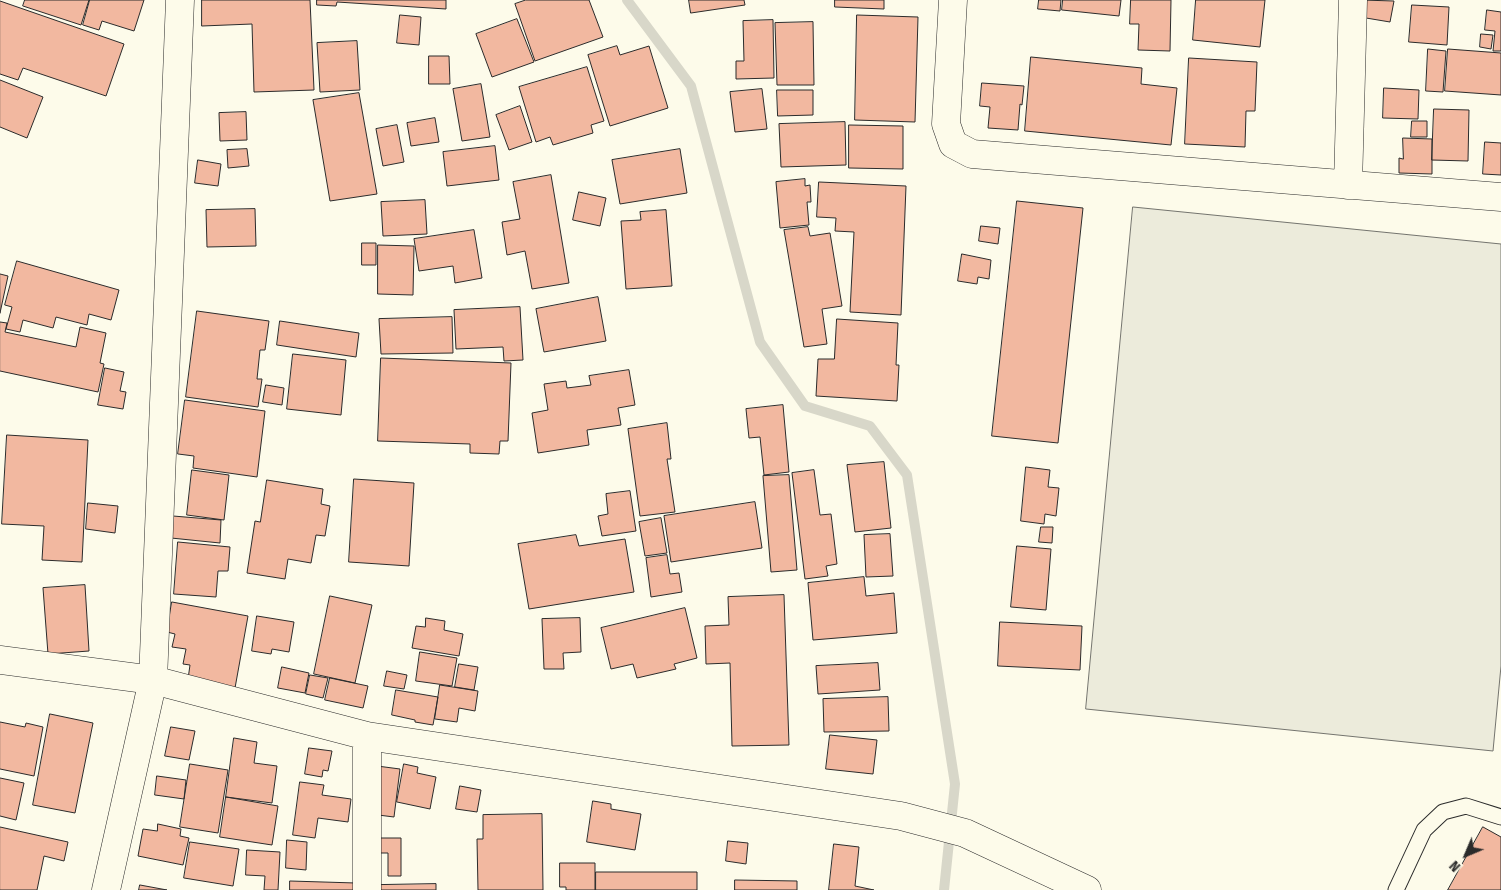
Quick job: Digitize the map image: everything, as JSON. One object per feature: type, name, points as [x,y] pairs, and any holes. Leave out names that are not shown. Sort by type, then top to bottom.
[{"type":"street","points":[[106,890],[153,680],[180,0]]},
{"type":"street","points":[[953,0],[946,124],[953,144],[972,154],[1501,197]]},
{"type":"street","points":[[1348,185],[1354,0]]},
{"type":"street","points":[[0,660],[153,680],[367,736],[902,816],[965,833],[1087,890]]},
{"type":"street","points":[[367,736],[367,890]]},
{"type":"lane","points":[[1396,890],[1424,830],[1443,812],[1466,806],[1501,816]]},
{"type":"shaded area","points":[[1133,207],[1501,244],[1501,666],[1493,751],[1086,709]]},
{"type":"building","points":[[25,0],[89,0],[81,25],[23,6]]},
{"type":"building","points":[[90,0],[144,0],[134,31],[102,21],[99,30],[83,25]]},
{"type":"building","points":[[202,0],[310,0],[314,90],[254,92],[252,24],[202,26]]},
{"type":"building","points":[[317,0],[446,0],[446,9],[337,2],[336,6],[317,5]]},
{"type":"building","points":[[526,0],[589,0],[603,37],[535,61],[515,4]]},
{"type":"building","points":[[689,0],[744,0],[745,5],[691,13]]},
{"type":"building","points":[[835,0],[884,0],[884,9],[835,7]]},
{"type":"building","points":[[1039,0],[1061,0],[1060,11],[1038,9]]},
{"type":"building","points":[[1063,0],[1121,0],[1119,16],[1062,10]]},
{"type":"building","points":[[1131,0],[1171,0],[1170,51],[1138,50],[1139,24],[1130,24]]},
{"type":"building","points":[[1196,0],[1265,0],[1260,47],[1193,40]]},
{"type":"building","points":[[1362,0],[1394,1],[1390,22],[1360,17]]},
{"type":"building","points":[[0,1],[124,44],[106,96],[23,68],[18,80],[0,74]]},
{"type":"building","points":[[1412,5],[1449,7],[1447,45],[1409,42]]},
{"type":"building","points":[[1487,10],[1501,12],[1501,51],[1493,51],[1495,31],[1485,30]]},
{"type":"building","points":[[400,15],[421,17],[419,45],[397,43]]},
{"type":"building","points":[[857,15],[918,17],[915,122],[855,120]]},
{"type":"building","points":[[517,19],[534,62],[492,77],[476,34]]},
{"type":"building","points":[[773,20],[774,78],[736,79],[736,61],[744,61],[743,21]]},
{"type":"building","points":[[813,22],[814,85],[777,85],[775,23]]},
{"type":"building","points":[[1481,34],[1493,35],[1491,49],[1480,47]]},
{"type":"building","points":[[357,41],[360,90],[320,92],[317,43]]},
{"type":"building","points":[[617,46],[620,55],[649,46],[668,108],[610,126],[588,55]]},
{"type":"building","points":[[1428,49],[1446,51],[1443,92],[1426,91]]},
{"type":"building","points":[[1448,49],[1501,53],[1501,95],[1445,91]]},
{"type":"building","points":[[429,56],[449,56],[450,84],[429,84]]},
{"type":"building","points":[[1031,57],[1142,68],[1141,84],[1177,88],[1171,145],[1025,131]]},
{"type":"building","points":[[1189,58],[1257,62],[1255,111],[1246,111],[1245,147],[1185,144]]},
{"type":"building","points":[[587,67],[604,121],[591,125],[593,133],[553,145],[550,137],[536,142],[519,87]]},
{"type":"building","points":[[0,80],[43,97],[27,138],[0,127]]},
{"type":"building","points":[[982,83],[1024,86],[1022,105],[1020,104],[1018,130],[988,128],[990,107],[980,106]]},
{"type":"building","points":[[481,84],[490,137],[462,141],[453,89]]},
{"type":"building","points":[[1384,88],[1419,90],[1418,119],[1383,118]]},
{"type":"building","points":[[762,89],[767,129],[735,132],[730,92]]},
{"type":"building","points":[[777,90],[813,90],[813,115],[778,116]]},
{"type":"building","points":[[359,93],[377,194],[330,201],[313,100]]},
{"type":"building","points":[[520,106],[532,142],[509,150],[496,115]]},
{"type":"building","points":[[1434,109],[1469,110],[1468,161],[1432,160]]},
{"type":"building","points":[[246,112],[247,140],[220,141],[219,113]]},
{"type":"building","points":[[435,118],[439,142],[411,146],[407,123]]},
{"type":"building","points":[[1412,121],[1427,121],[1427,137],[1411,137]]},
{"type":"building","points":[[845,122],[846,165],[781,167],[779,124]]},
{"type":"building","points":[[397,125],[404,162],[383,166],[376,129]]},
{"type":"building","points":[[849,125],[903,126],[903,169],[849,168]]},
{"type":"building","points":[[1403,138],[1432,139],[1432,174],[1399,173],[1399,158],[1403,159]]},
{"type":"building","points":[[1485,142],[1501,143],[1501,175],[1483,174]]},
{"type":"building","points":[[495,146],[499,180],[447,186],[443,152]]},
{"type":"building","points":[[247,149],[249,166],[228,168],[227,150]]},
{"type":"building","points":[[680,149],[687,193],[620,204],[612,160]]},
{"type":"building","points":[[198,160],[221,164],[218,186],[195,183]]},
{"type":"building","points":[[551,175],[569,283],[532,289],[525,251],[507,255],[502,222],[520,219],[513,182]]},
{"type":"building","points":[[805,179],[805,186],[810,185],[811,202],[807,202],[809,225],[780,228],[776,182]]},
{"type":"building","points":[[819,182],[906,186],[901,315],[850,312],[854,232],[835,231],[836,218],[817,217]]},
{"type":"building","points":[[579,192],[606,198],[600,226],[573,220]]},
{"type":"building","points":[[425,200],[427,234],[383,236],[381,202]]},
{"type":"building","points":[[1017,201],[1083,208],[1058,443],[992,436]]},
{"type":"building","points":[[255,209],[256,246],[207,247],[206,210]]},
{"type":"building","points":[[666,210],[672,286],[626,289],[621,221],[641,220],[640,212]]},
{"type":"building","points":[[981,226],[1000,228],[998,244],[979,241]]},
{"type":"building","points":[[808,227],[810,236],[830,233],[842,306],[822,309],[827,344],[804,347],[784,230]]},
{"type":"building","points":[[474,230],[482,278],[455,283],[453,266],[419,271],[414,239]]},
{"type":"building","points":[[362,243],[376,243],[376,265],[362,265]]},
{"type":"building","points":[[378,245],[414,246],[413,295],[378,294]]},
{"type":"building","points":[[962,254],[991,260],[989,279],[978,277],[977,284],[958,281]]},
{"type":"building","points":[[17,261],[119,290],[111,320],[89,314],[87,325],[56,317],[53,328],[23,320],[20,332],[6,329],[12,307],[5,305]]},
{"type":"building","points":[[0,274],[8,276],[0,313]]},
{"type":"building","points":[[598,297],[606,341],[544,352],[536,309]]},
{"type":"building","points":[[520,307],[523,360],[504,361],[503,347],[456,349],[454,310]]},
{"type":"building","points":[[197,311],[269,321],[265,350],[260,350],[257,379],[262,379],[258,407],[186,397]]},
{"type":"building","points":[[452,317],[453,353],[381,354],[379,319]]},
{"type":"building","points":[[837,319],[898,323],[896,365],[899,365],[897,401],[816,396],[818,359],[834,359]]},
{"type":"building","points":[[280,321],[359,333],[356,357],[277,345]]},
{"type":"building","points":[[0,322],[7,323],[5,332],[76,347],[80,327],[106,333],[100,363],[104,364],[98,392],[0,371]]},
{"type":"building","points":[[293,354],[346,360],[341,415],[287,409]]},
{"type":"building","points":[[381,358],[511,363],[508,441],[500,441],[499,454],[470,453],[470,444],[378,441]]},
{"type":"building","points":[[105,368],[124,372],[120,391],[126,392],[123,409],[98,405]]},
{"type":"building","points":[[629,370],[635,405],[618,408],[621,425],[587,430],[589,445],[538,453],[532,413],[548,410],[544,384],[566,381],[567,388],[591,385],[589,376]]},
{"type":"building","points":[[266,385],[284,388],[282,405],[263,402]]},
{"type":"building","points":[[185,400],[265,411],[257,477],[193,468],[194,456],[178,454]]},
{"type":"building","points":[[783,405],[789,472],[764,475],[760,437],[749,438],[746,409]]},
{"type":"building","points":[[667,423],[671,459],[667,459],[675,512],[640,516],[628,429]]},
{"type":"building","points":[[7,435],[88,440],[82,562],[42,560],[44,526],[2,524]]},
{"type":"building","points":[[884,462],[891,528],[855,532],[847,465]]},
{"type":"building","points":[[1026,467],[1050,470],[1048,487],[1059,488],[1056,516],[1045,514],[1044,524],[1021,521]]},
{"type":"building","points":[[192,470],[229,475],[224,520],[187,515]]},
{"type":"building","points":[[814,470],[820,515],[831,514],[837,564],[826,566],[828,576],[805,579],[792,473]]},
{"type":"building","points":[[789,475],[797,570],[771,572],[763,476]]},
{"type":"building","points":[[354,479],[414,483],[409,566],[349,562]]},
{"type":"building","points":[[267,480],[323,489],[321,504],[330,506],[325,536],[316,535],[311,563],[288,559],[285,579],[247,573],[255,521],[260,522]]},
{"type":"building","points":[[630,491],[636,531],[602,536],[598,516],[608,514],[606,494]]},
{"type":"building","points":[[755,502],[762,548],[671,562],[664,516]]},
{"type":"building","points":[[88,503],[118,506],[115,533],[86,529]]},
{"type":"building","points":[[173,516],[221,520],[220,543],[171,538]]},
{"type":"building","points":[[661,518],[667,553],[645,556],[639,522]]},
{"type":"building","points":[[1041,527],[1053,527],[1052,543],[1039,542]]},
{"type":"building","points":[[890,534],[893,576],[866,577],[864,535]]},
{"type":"building","points":[[576,535],[579,546],[625,539],[634,592],[529,609],[518,544]]},
{"type":"building","points":[[178,542],[230,547],[228,571],[218,571],[216,597],[174,594]]},
{"type":"building","points":[[1017,546],[1051,549],[1046,610],[1011,607]]},
{"type":"building","points":[[667,555],[670,574],[679,573],[682,592],[651,597],[646,558]]},
{"type":"building","points":[[864,577],[866,596],[894,593],[897,633],[813,640],[808,583]]},
{"type":"building","points":[[85,585],[89,651],[48,654],[43,588]]},
{"type":"building","points":[[784,595],[789,745],[732,746],[730,663],[706,664],[705,626],[729,625],[728,597]]},
{"type":"building","points":[[330,596],[372,605],[355,683],[314,674]]},
{"type":"building","points":[[172,602],[248,616],[235,688],[188,679],[190,665],[183,664],[186,649],[172,647],[175,634],[167,632]]},
{"type":"building","points":[[685,608],[697,658],[674,664],[676,669],[637,678],[633,664],[611,669],[601,628]]},
{"type":"building","points":[[257,616],[294,622],[289,652],[272,649],[271,654],[252,651]]},
{"type":"building","points":[[426,618],[445,621],[444,630],[463,634],[459,656],[412,648],[416,626],[425,627]]},
{"type":"building","points":[[580,618],[581,652],[563,653],[564,669],[544,669],[542,619]]},
{"type":"building","points":[[1000,622],[1082,626],[1080,670],[998,666]]},
{"type":"building","points":[[420,652],[457,658],[452,686],[416,681]]},
{"type":"building","points":[[878,663],[880,690],[818,694],[816,666]]},
{"type":"building","points":[[459,664],[478,667],[474,690],[455,687]]},
{"type":"building","points":[[282,667],[309,673],[305,693],[278,688]]},
{"type":"building","points":[[387,671],[407,675],[404,689],[384,686]]},
{"type":"building","points":[[310,675],[328,678],[323,698],[306,694]]},
{"type":"building","points":[[330,678],[368,686],[363,708],[325,700]]},
{"type":"building","points":[[440,685],[478,691],[475,711],[459,708],[457,722],[435,719]]},
{"type":"building","points":[[396,690],[438,697],[433,725],[392,715]]},
{"type":"building","points":[[888,697],[889,731],[824,732],[823,699]]},
{"type":"building","points":[[50,714],[93,723],[75,813],[33,805]]},
{"type":"building","points":[[0,722],[25,727],[26,723],[43,727],[34,776],[0,769]]},
{"type":"building","points":[[171,727],[195,731],[189,760],[165,756]]},
{"type":"building","points":[[830,735],[877,740],[873,774],[826,769]]},
{"type":"building","points":[[234,738],[257,742],[254,763],[277,766],[272,803],[226,797]]},
{"type":"building","points":[[309,748],[332,751],[328,771],[323,770],[322,777],[305,774]]},
{"type":"building","points":[[190,764],[228,770],[218,833],[180,827]]},
{"type":"building","points":[[404,764],[418,767],[417,773],[436,777],[430,809],[397,802]]},
{"type":"building","points":[[377,766],[400,769],[394,817],[378,815]]},
{"type":"building","points":[[157,776],[186,780],[184,799],[155,795]]},
{"type":"building","points":[[0,778],[24,783],[16,820],[0,816]]},
{"type":"building","points":[[300,782],[324,785],[322,795],[351,799],[348,822],[318,818],[315,838],[293,835]]},
{"type":"building","points":[[460,786],[481,790],[477,812],[456,809]]},
{"type":"building","points":[[226,797],[278,806],[272,845],[220,837]]},
{"type":"building","points":[[593,801],[611,804],[611,809],[641,814],[635,850],[587,842]]},
{"type":"building","points":[[542,814],[543,890],[478,890],[477,839],[483,839],[483,815]]},
{"type":"building","points":[[158,824],[181,829],[180,836],[189,838],[183,865],[138,856],[143,829],[157,831]]},
{"type":"building","points":[[0,827],[68,842],[64,861],[44,856],[37,890],[0,890]]},
{"type":"building","points":[[1483,827],[1501,837],[1501,890],[1448,890]]},
{"type":"building","points":[[378,838],[401,838],[401,876],[388,876],[388,853],[378,853]]},
{"type":"building","points":[[287,840],[307,842],[306,870],[286,868]]},
{"type":"building","points":[[728,841],[748,843],[746,864],[726,861]]},
{"type":"building","points":[[190,842],[239,849],[233,886],[184,878]]},
{"type":"building","points":[[834,844],[859,847],[855,886],[874,890],[829,890]]},
{"type":"building","points":[[247,850],[280,852],[278,890],[264,890],[265,876],[246,875]]},
{"type":"building","points":[[560,863],[595,863],[595,890],[566,890],[566,887],[560,887]]},
{"type":"building","points":[[596,872],[697,872],[697,890],[596,890]]},
{"type":"building","points":[[735,880],[797,881],[797,890],[735,890]]},
{"type":"building","points":[[290,881],[356,883],[355,890],[290,890]]},
{"type":"building","points":[[436,884],[436,890],[379,890],[379,885]]},
{"type":"building","points":[[140,885],[167,890],[139,890]]},
{"type":"waterway","points":[[627,0],[691,86],[760,342],[805,406],[870,426],[907,475],[955,784],[944,890]]}]
